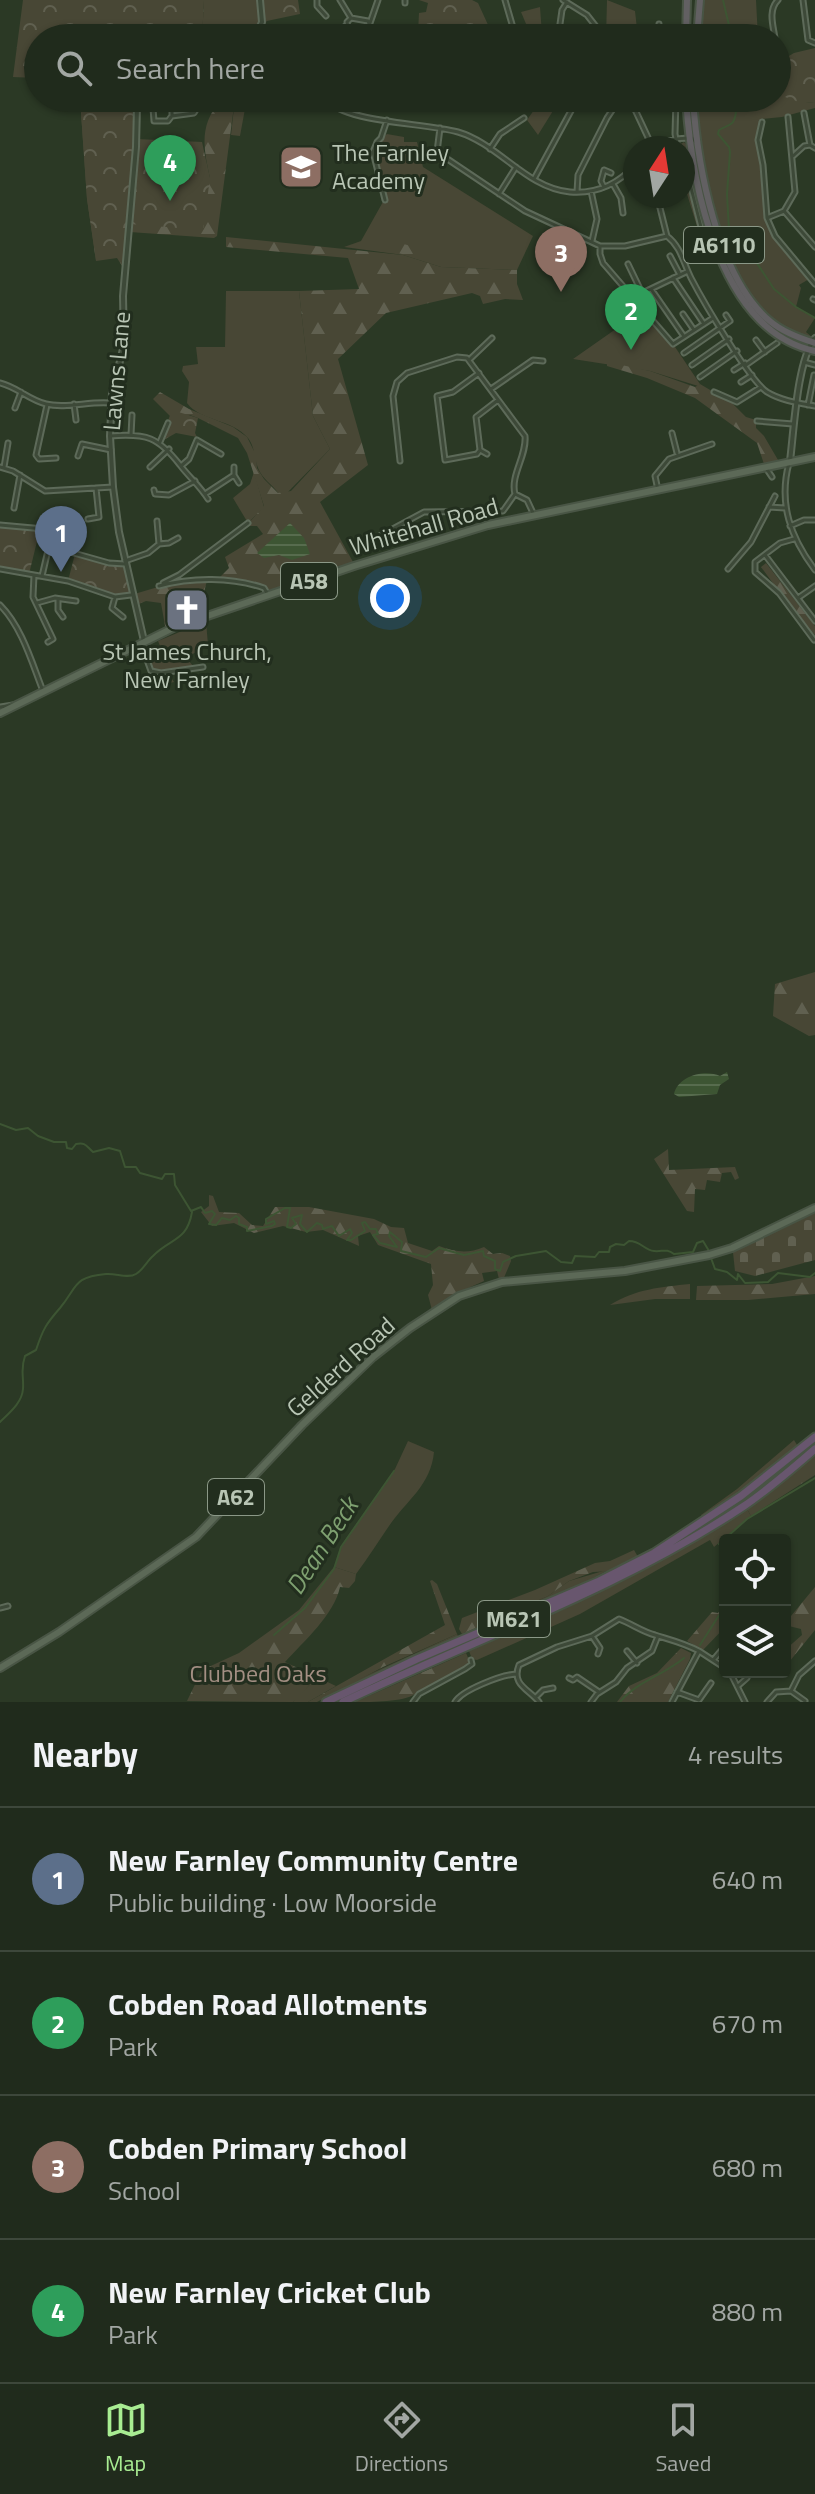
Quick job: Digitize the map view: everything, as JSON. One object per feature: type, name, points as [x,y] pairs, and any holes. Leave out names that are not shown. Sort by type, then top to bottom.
[{"type":"highway","points":[[686,24],[687,0]]},
{"type":"highway","points":[[698,24],[700,0]]},
{"type":"highway","name":"A6110","points":[[687,112],[688,136]]},
{"type":"highway","name":"A6110","points":[[694,112],[696,142],[712,212],[737,277],[771,322],[813,345]]},
{"type":"highway","points":[[689,136],[695,128]]},
{"type":"highway","name":"A6110","points":[[695,171],[716,244],[732,281],[747,305],[770,330],[790,344],[813,345]]},
{"type":"highway","name":"M621","points":[[343,1702],[596,1590],[712,1521],[815,1437]]},
{"type":"highway","name":"M621","points":[[712,1521],[763,1492],[815,1449]]},
{"type":"highway","name":"M621","points":[[326,1702],[417,1659],[597,1582],[699,1530]]},
{"type":"main road","name":"Whitehall Road","points":[[0,710],[175,627],[473,530],[815,457]]},
{"type":"main road","name":"Gelderd Road","points":[[0,1668],[59,1632],[196,1537],[302,1425],[373,1357],[459,1296],[502,1282],[625,1271],[697,1258],[732,1248],[815,1208]]},
{"type":"street","points":[[260,0],[261,24]]},
{"type":"street","points":[[317,0],[317,6],[326,16]]},
{"type":"street","points":[[340,0],[351,18],[370,23],[378,0]]},
{"type":"street","points":[[505,0],[512,24]]},
{"type":"street","points":[[575,5],[578,0]]},
{"type":"street","points":[[773,24],[774,4],[778,0]]},
{"type":"street","points":[[803,0],[808,40],[815,43]]},
{"type":"street","points":[[560,24],[565,1],[575,5],[596,24]]},
{"type":"street","points":[[348,24],[351,18]]},
{"type":"street","name":"Lawns Lane","points":[[138,112],[123,309],[124,345],[111,403],[110,436],[113,487],[142,643]]},
{"type":"street","points":[[152,128],[153,112]]},
{"type":"street","points":[[154,121],[168,121],[172,112]]},
{"type":"street","points":[[172,116],[195,112]]},
{"type":"street","points":[[344,112],[470,136],[550,188],[591,191],[613,184],[623,175]]},
{"type":"street","points":[[534,179],[570,112]]},
{"type":"street","points":[[577,192],[578,175],[611,112]]},
{"type":"street","points":[[636,112],[646,136]]},
{"type":"street","points":[[676,112],[676,136]]},
{"type":"street","points":[[804,113],[810,145]]},
{"type":"street","points":[[767,218],[784,211],[795,192],[788,117]]},
{"type":"street","points":[[490,149],[500,134],[524,118]]},
{"type":"street","points":[[385,200],[373,152],[387,120]]},
{"type":"street","points":[[762,122],[758,140],[767,218],[775,236],[815,284]]},
{"type":"street","points":[[440,128],[437,152],[525,211],[600,246],[625,246],[667,236]]},
{"type":"street","points":[[793,156],[804,146],[815,148]]},
{"type":"street","points":[[499,194],[516,167]]},
{"type":"street","points":[[604,187],[601,181],[604,170],[611,173]]},
{"type":"street","points":[[613,184],[621,198],[623,213]]},
{"type":"street","points":[[591,191],[597,219],[592,241]]},
{"type":"street","points":[[695,203],[702,231]]},
{"type":"street","points":[[660,208],[667,236],[681,252],[714,317],[761,387],[781,398],[815,406]]},
{"type":"street","points":[[784,211],[815,247]]},
{"type":"street","points":[[600,246],[603,263],[673,344],[714,317]]},
{"type":"street","points":[[670,256],[680,275]]},
{"type":"street","points":[[628,264],[642,293]]},
{"type":"street","points":[[632,298],[688,271]]},
{"type":"street","points":[[673,278],[704,324]]},
{"type":"street","points":[[651,289],[684,337]]},
{"type":"street","points":[[683,314],[694,330]]},
{"type":"street","points":[[684,353],[730,321],[726,315]]},
{"type":"street","points":[[469,360],[492,338]]},
{"type":"street","points":[[692,365],[729,339]]},
{"type":"street","points":[[756,340],[765,352]]},
{"type":"street","points":[[734,370],[777,343]]},
{"type":"street","points":[[813,345],[802,372],[785,486],[785,508],[794,539],[815,570]]},
{"type":"street","points":[[700,377],[737,351]]},
{"type":"street","points":[[356,545],[372,540],[424,512],[503,511],[515,494],[513,486],[526,444],[525,436],[469,360],[457,357],[407,373],[397,382],[393,396],[400,461]]},
{"type":"street","points":[[491,389],[533,360],[543,361]]},
{"type":"street","points":[[804,362],[815,365]]},
{"type":"street","points":[[802,372],[814,375],[808,405]]},
{"type":"street","points":[[479,373],[453,392],[437,396],[436,401],[445,460],[477,454],[480,450]]},
{"type":"street","points":[[741,382],[752,375]]},
{"type":"street","points":[[0,383],[14,386],[47,405],[87,401],[111,403]]},
{"type":"street","points":[[714,392],[733,401],[743,400],[761,387]]},
{"type":"street","points":[[15,408],[21,392]]},
{"type":"street","points":[[480,450],[476,417],[498,400]]},
{"type":"street","points":[[74,404],[76,420]]},
{"type":"street","points":[[47,405],[36,455],[39,459],[56,458]]},
{"type":"street","points":[[131,435],[133,416]]},
{"type":"street","points":[[757,421],[795,424]]},
{"type":"street","points":[[160,442],[168,423]]},
{"type":"street","points":[[672,433],[677,454]]},
{"type":"street","points":[[110,436],[145,436],[160,442],[208,499]]},
{"type":"street","points":[[181,466],[189,459],[197,440],[221,454]]},
{"type":"street","points":[[78,456],[80,442],[111,450]]},
{"type":"street","points":[[8,443],[2,467],[45,491],[113,487]]},
{"type":"street","points":[[658,490],[655,476],[669,459],[712,444]]},
{"type":"street","points":[[150,467],[169,449]]},
{"type":"street","points":[[480,450],[487,454]]},
{"type":"street","points":[[234,467],[239,483]]},
{"type":"street","points":[[766,468],[772,477]]},
{"type":"street","points":[[14,508],[20,475]]},
{"type":"street","points":[[205,494],[234,475]]},
{"type":"street","points":[[154,494],[169,495],[195,481]]},
{"type":"street","points":[[88,519],[99,517],[96,488]]},
{"type":"street","points":[[515,494],[527,500],[534,516]]},
{"type":"street","points":[[728,569],[751,542],[775,496]]},
{"type":"street","points":[[769,507],[785,508]]},
{"type":"street","points":[[42,576],[49,546],[43,518]]},
{"type":"street","points":[[790,526],[804,520],[815,520]]},
{"type":"street","points":[[157,521],[159,544]]},
{"type":"street","points":[[248,523],[161,585],[190,580],[249,583],[264,588],[269,595]]},
{"type":"street","points":[[0,525],[44,529]]},
{"type":"street","points":[[49,546],[109,563],[125,562],[178,538]]},
{"type":"street","points":[[794,539],[780,543],[755,562],[755,572],[779,593],[814,640]]},
{"type":"street","points":[[765,555],[815,621]]},
{"type":"street","points":[[810,564],[815,560]]},
{"type":"street","points":[[0,569],[68,581],[115,597],[131,595]]},
{"type":"street","points":[[34,575],[32,590],[53,639],[48,642]]},
{"type":"street","points":[[798,598],[815,586]]},
{"type":"street","points":[[115,597],[112,608],[123,617]]},
{"type":"street","points":[[37,603],[58,599],[76,601]]},
{"type":"street","points":[[58,599],[58,610],[63,617]]},
{"type":"street","points":[[0,605],[8,613],[24,645],[43,692]]},
{"type":"street","points":[[142,643],[151,671],[161,673],[203,667]]},
{"type":"street","points":[[0,1608],[8,1606]]},
{"type":"street","points":[[553,1688],[543,1690],[538,1700],[521,1687],[516,1674],[522,1662],[592,1636],[619,1619],[622,1613]]},
{"type":"street","points":[[619,1619],[658,1636],[680,1641],[719,1663]]},
{"type":"street","points":[[592,1636],[600,1648],[598,1654]]},
{"type":"street","points":[[591,1702],[599,1692],[616,1682],[627,1668],[652,1651],[658,1636]]},
{"type":"street","points":[[627,1651],[637,1663]]},
{"type":"street","points":[[672,1702],[699,1651]]},
{"type":"street","points":[[714,1659],[719,1653]]},
{"type":"street","points":[[413,1702],[419,1694],[472,1664],[471,1660]]},
{"type":"street","points":[[791,1691],[799,1675],[815,1661]]},
{"type":"street","points":[[448,1702],[455,1702],[462,1693],[477,1689],[500,1676],[516,1674]]},
{"type":"street","points":[[569,1678],[573,1680],[577,1677],[599,1692]]},
{"type":"street","points":[[733,1678],[745,1702]]},
{"type":"street","points":[[738,1686],[747,1678]]},
{"type":"street","points":[[677,1692],[701,1701],[711,1683]]},
{"type":"street","points":[[767,1702],[776,1692],[791,1691],[805,1701]]},
{"type":"green space","points":[[23,0],[204,0],[203,24],[24,24],[24,77],[13,77]]},
{"type":"green space","points":[[204,0],[260,0],[263,21],[267,20],[265,24],[203,24]]},
{"type":"green space","points":[[260,0],[298,0],[300,14],[262,22]]},
{"type":"green space","points":[[419,0],[472,0],[478,3],[488,24],[418,24],[419,13],[426,12],[428,3]]},
{"type":"green space","points":[[607,0],[635,11],[636,24],[606,24]]},
{"type":"green space","points":[[704,0],[756,0],[757,24],[701,24]]},
{"type":"green space","points":[[540,7],[541,24],[526,24],[521,12]]},
{"type":"green space","points":[[815,48],[815,103],[791,99],[791,55]]},
{"type":"green space","points":[[791,95],[815,103],[815,108],[761,119],[758,140],[767,218],[775,236],[809,279],[799,285],[796,307],[815,318],[806,332],[814,339],[811,342],[794,336],[761,312],[737,277],[716,225],[696,142],[697,112],[791,112]]},
{"type":"green space","points":[[81,112],[138,112],[136,147],[210,178],[205,146],[209,117],[212,112],[233,112],[217,236],[214,238],[130,232],[126,272],[117,258],[96,261],[87,199]]},
{"type":"green space","points":[[81,112],[134,112],[126,254],[96,260],[87,199]]},
{"type":"green space","points":[[233,112],[244,112],[240,136],[231,135]]},
{"type":"green space","points":[[533,112],[552,112],[538,135],[527,120]]},
{"type":"green space","points":[[387,134],[404,137],[404,142],[417,142],[423,167],[533,236],[517,270],[441,267],[403,255],[344,247],[361,241],[384,200],[373,152],[377,142]]},
{"type":"green space","points":[[136,139],[202,142],[210,178],[203,230],[130,224]]},
{"type":"green space","points":[[695,174],[713,243],[703,246],[691,208],[695,206],[704,233],[695,197]]},
{"type":"green space","points":[[226,237],[403,255],[441,267],[517,270],[517,284],[523,300],[505,299],[483,304],[480,296],[472,293],[386,313],[338,359],[368,465],[320,502],[353,562],[267,592],[250,584],[216,581],[229,568],[225,557],[263,534],[257,526],[246,526],[264,506],[247,453],[238,438],[190,415],[172,418],[153,399],[160,392],[189,409],[233,427],[247,437],[264,479],[278,493],[291,491],[330,449],[313,416],[299,291],[359,289],[348,258],[226,247]]},
{"type":"green space","points":[[393,241],[418,248],[453,265],[442,265],[391,251]]},
{"type":"green space","points":[[226,291],[299,291],[313,416],[330,449],[287,493],[278,493],[262,475],[248,438],[234,427],[200,413],[187,403],[189,382],[182,371],[183,366],[198,364],[196,347],[225,347]]},
{"type":"green space","points":[[643,310],[673,344],[700,384],[698,386],[650,371],[573,359]]},
{"type":"green space","points":[[607,362],[650,371],[695,387],[700,384],[732,403],[746,417],[756,420],[756,428],[778,460],[764,464],[757,443],[695,398],[607,366]]},
{"type":"green space","points":[[172,410],[198,418],[197,437],[176,433],[160,442]]},
{"type":"green space","points":[[254,472],[264,507],[248,523],[233,498],[250,484]]},
{"type":"green space","points":[[0,525],[40,529],[29,574],[0,569]]},
{"type":"green space","points":[[75,554],[126,564],[131,595],[115,597],[68,581]]},
{"type":"green space","points":[[766,563],[815,626],[815,635],[761,567]]},
{"type":"green space","points":[[207,580],[202,601],[173,611],[178,625],[166,631],[161,603],[146,601],[134,606],[131,595],[175,582]]},
{"type":"green space","points":[[206,621],[208,645],[186,658],[195,668],[168,673],[174,682],[158,686],[145,656],[160,646],[158,641]]},
{"type":"green space","points":[[815,972],[815,1035],[809,1036],[773,1016],[775,984]]},
{"type":"green space","points":[[668,1149],[669,1170],[735,1167],[739,1178],[735,1180],[731,1172],[722,1173],[720,1182],[707,1180],[705,1190],[695,1189],[694,1212],[687,1211],[654,1159]]},
{"type":"green space","points":[[209,1195],[213,1196],[219,1212],[239,1213],[252,1225],[263,1226],[275,1207],[309,1207],[404,1228],[408,1243],[432,1251],[439,1246],[462,1251],[484,1247],[493,1254],[510,1256],[511,1261],[503,1280],[499,1279],[497,1271],[482,1273],[484,1281],[455,1294],[432,1310],[428,1295],[433,1285],[431,1264],[378,1245],[370,1232],[358,1236],[359,1246],[323,1230],[306,1232],[283,1226],[254,1233],[234,1223],[212,1226],[201,1212],[209,1206]]},
{"type":"green space","points":[[815,1213],[815,1260],[755,1276],[735,1271],[733,1252]]},
{"type":"green space","points":[[815,1276],[815,1294],[748,1300],[696,1300],[697,1286],[772,1284]]},
{"type":"green space","points":[[690,1284],[690,1299],[655,1299],[610,1305],[639,1292]]},
{"type":"green space","points":[[794,1440],[799,1448],[703,1519],[701,1515]]},
{"type":"green space","points":[[408,1441],[434,1452],[423,1483],[356,1574],[334,1567],[343,1543],[395,1469]]},
{"type":"green space","points":[[815,1456],[815,1475],[751,1516],[747,1509]]},
{"type":"green space","points":[[747,1509],[751,1516],[730,1534],[719,1534],[719,1543],[714,1547],[710,1540],[580,1614],[477,1660],[472,1659],[469,1651],[646,1569]]},
{"type":"green space","points":[[634,1550],[638,1557],[611,1571],[593,1572],[569,1581],[548,1596],[462,1634],[459,1629],[462,1618]]},
{"type":"green space","name":"Clubbed Oaks","points":[[334,1567],[356,1574],[355,1581],[349,1588],[340,1587],[332,1608],[285,1662],[317,1677],[296,1700],[187,1701],[202,1670],[239,1653],[299,1610]]},
{"type":"green space","points":[[610,1569],[580,1585],[462,1634],[548,1596],[569,1581]]},
{"type":"green space","points":[[432,1580],[437,1584],[457,1634],[383,1667],[317,1702],[308,1702],[445,1625]]},
{"type":"green space","points":[[815,1587],[815,1630],[791,1660],[791,1645],[802,1635],[801,1629],[791,1626],[791,1616]]},
{"type":"green space","points":[[712,1612],[718,1613],[719,1633],[703,1650],[687,1641]]},
{"type":"green space","points":[[457,1634],[459,1638],[333,1694],[333,1691]]},
{"type":"green space","points":[[681,1648],[691,1653],[690,1659],[668,1702],[617,1702],[629,1686],[657,1673]]},
{"type":"green space","points":[[466,1653],[469,1660],[467,1665],[410,1697],[355,1702]]},
{"type":"green space","points":[[317,1677],[336,1686],[308,1702],[293,1702]]},
{"type":"shaded area","points":[[290,523],[304,538],[310,554],[292,560],[279,555],[264,558],[257,553]]},
{"type":"shaded area","points":[[727,1072],[729,1079],[720,1085],[717,1094],[679,1097],[674,1094],[681,1083],[693,1076],[707,1073],[720,1076]]},
{"type":"waterway","points":[[723,0],[729,24]]},
{"type":"waterway","points":[[736,112],[732,123],[719,130],[718,134],[730,152],[727,194],[730,234],[741,239],[774,289],[815,318]]},
{"type":"waterway","points":[[0,1124],[16,1130],[28,1128],[54,1142],[66,1142],[67,1148],[82,1144],[93,1152],[109,1148],[120,1151],[125,1167],[136,1167],[140,1173],[162,1179],[165,1174],[174,1174],[175,1185],[191,1211],[201,1207],[205,1213],[212,1211],[215,1214],[209,1224],[216,1225],[222,1218],[230,1220],[236,1216],[247,1231],[272,1226],[274,1221],[266,1224],[266,1219],[290,1208],[287,1227],[296,1224],[292,1218],[302,1215],[300,1224],[307,1232],[317,1223],[323,1229],[332,1226],[339,1236],[350,1229],[352,1233],[347,1240],[351,1240],[365,1231],[362,1223],[365,1222],[370,1229],[376,1229],[378,1234],[373,1235],[380,1243],[397,1247],[389,1236],[390,1232],[402,1242],[401,1251],[426,1257],[439,1248],[464,1255],[483,1251],[484,1256],[495,1261],[495,1269],[500,1271],[503,1262],[516,1256],[546,1251],[561,1262],[572,1263],[575,1256],[595,1257],[599,1252],[609,1252],[610,1247],[629,1241],[651,1250],[674,1254],[693,1252],[697,1243],[703,1241],[709,1251]]},
{"type":"waterway","points":[[0,1422],[22,1394],[25,1356],[36,1350],[45,1327],[77,1284],[95,1275],[136,1274],[159,1250],[182,1234],[192,1212]]},
{"type":"waterway","points":[[711,1258],[715,1269],[727,1272],[737,1280],[738,1274],[745,1283],[768,1282],[778,1273],[810,1277],[815,1273]]},
{"type":"waterway","name":"Dean Beck","points":[[274,1635],[305,1608],[334,1569],[341,1547],[394,1471]]},
{"type":"waterway","points":[[730,1534],[747,1519],[815,1478]]},
{"type":"waterway","points":[[700,1645],[719,1615]]},
{"type":"waterway","points":[[620,1702],[634,1689],[684,1658]]},
{"type":"place","name":"The Farnley Academy","points":[[301,167]]},
{"type":"place","name":"New Farnley Cricket Club","points":[[170,201]]},
{"type":"place","name":"Cobden Primary School","points":[[561,292]]},
{"type":"place","name":"Cobden Road Allotments","points":[[631,350]]},
{"type":"place","name":"New Farnley Community Centre","points":[[61,572]]},
{"type":"place","name":"St James Church, New Farnley","points":[[187,610]]}]
